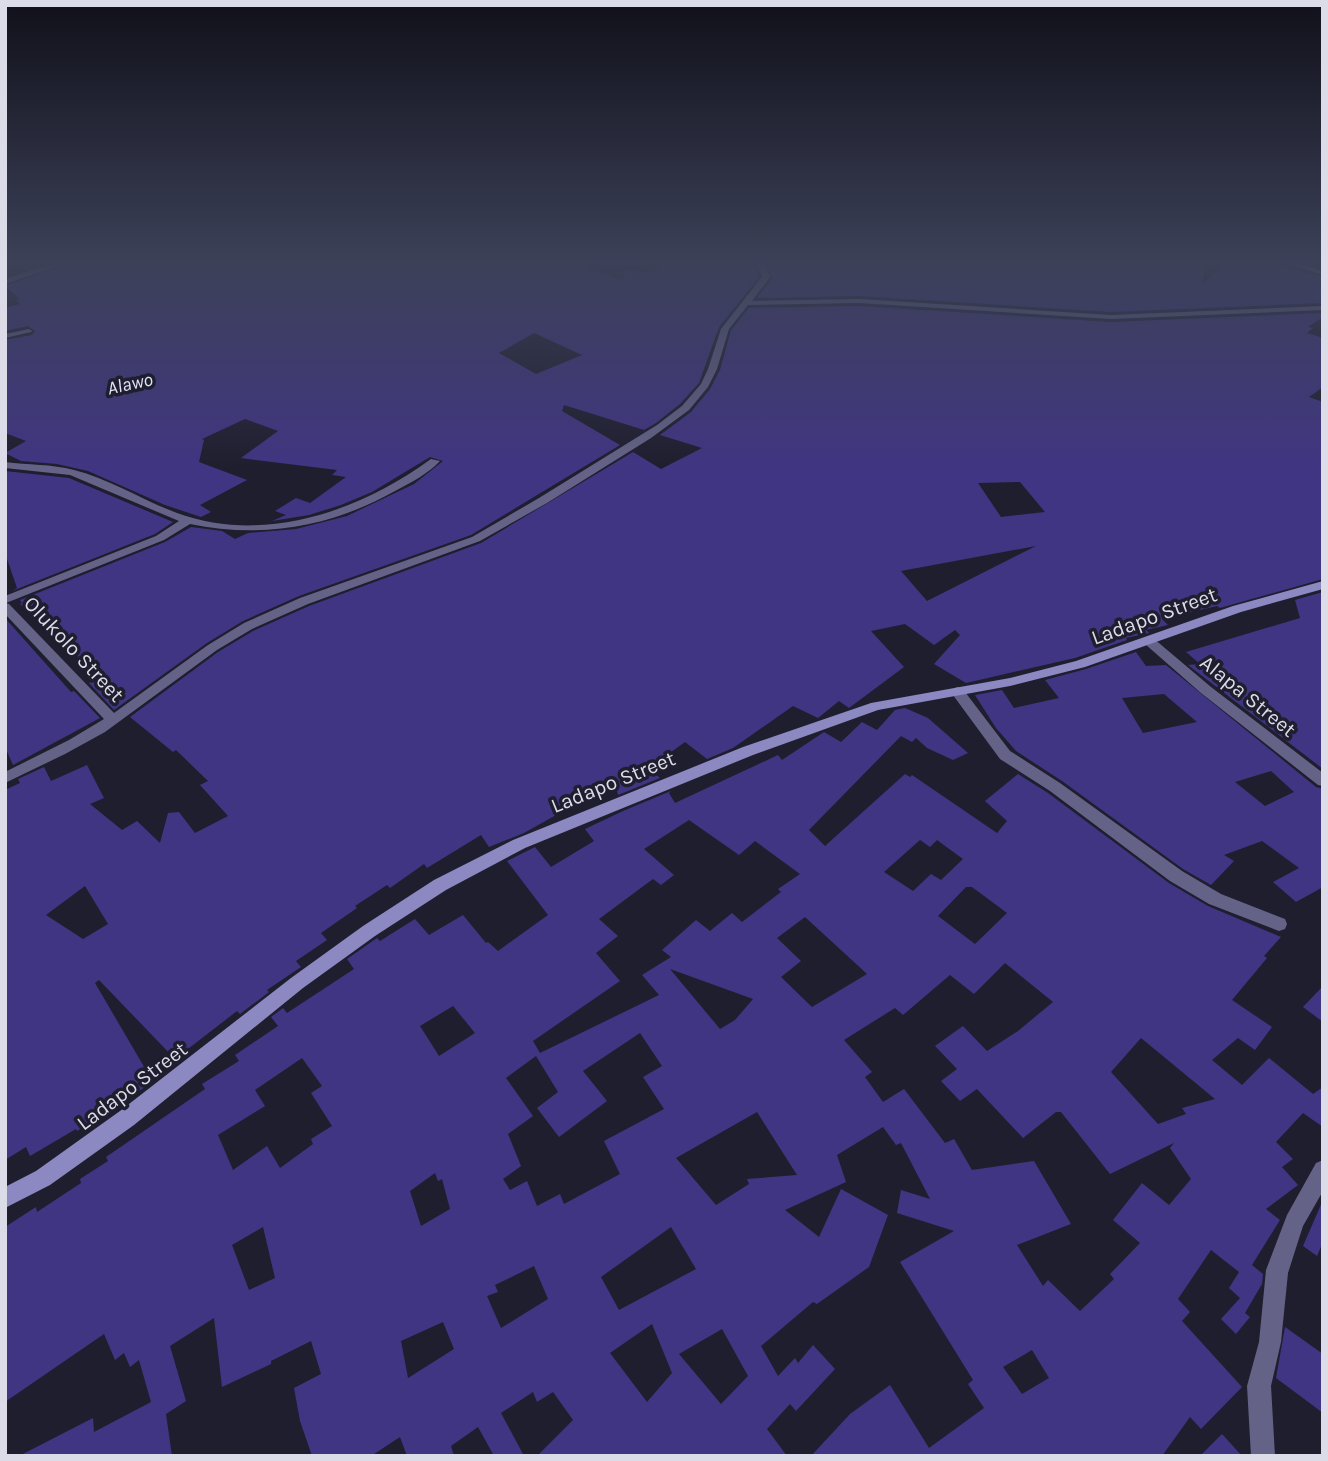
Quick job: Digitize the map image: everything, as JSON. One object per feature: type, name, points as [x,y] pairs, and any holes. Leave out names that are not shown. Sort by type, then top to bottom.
[{"type":"main road","name":"Ladapo Street","points":[[5,1198],[43,1178],[127,1118],[297,983],[369,931],[440,885],[519,844],[760,747],[876,706],[1010,682],[1056,670],[1149,641],[1237,609],[1323,585]]},
{"type":"street","points":[[5,778],[70,747],[113,720],[210,648],[251,625],[362,579],[448,552],[476,539],[654,431],[688,404],[704,387],[716,366],[723,331]]},
{"type":"street","points":[[5,465],[53,468],[74,473],[188,520],[229,525],[292,526],[320,519],[355,505],[402,483],[435,461]]},
{"type":"street","points":[[5,600],[160,538],[188,520]]},
{"type":"street","name":"Olukolo Street","points":[[5,607],[113,720]]},
{"type":"street","name":"Alapa Street","points":[[1149,641],[1227,707],[1323,781]]},
{"type":"street","points":[[957,691],[1005,755],[1176,876],[1215,899],[1279,924]]},
{"type":"street","points":[[1263,1456],[1259,1386],[1270,1342],[1277,1270],[1294,1222],[1323,1170]]},
{"type":"lane","points":[[5,336],[28,331]]},
{"type":"building","points":[[35,331],[718,331],[699,383],[680,404],[656,423],[644,430],[564,405],[562,411],[620,445],[471,535],[299,596],[243,621],[207,643],[114,710],[89,683],[101,678],[20,604],[20,600],[165,542],[191,527],[222,531],[235,539],[248,533],[296,529],[347,516],[414,484],[443,461],[430,457],[372,492],[341,505],[309,515],[272,521],[286,515],[275,511],[296,498],[310,503],[346,477],[332,475],[337,470],[241,458],[278,431],[245,419],[202,439],[204,440],[199,462],[247,480],[200,505],[211,512],[201,517],[165,505],[88,471],[57,464],[21,461],[5,453],[26,441],[5,433],[5,340],[32,335]],"holes":[[[534,333],[582,355],[536,374],[499,353]]]},
{"type":"building","points":[[731,331],[1309,331],[1307,333],[1323,338],[1323,387],[1309,397],[1323,402],[1323,579],[1220,608],[1217,606],[1162,619],[1168,625],[1146,630],[1149,633],[1126,638],[1127,640],[1075,658],[966,683],[934,664],[960,635],[955,630],[934,645],[905,624],[871,631],[904,667],[849,708],[839,701],[818,718],[793,706],[733,748],[707,759],[685,742],[649,768],[660,778],[618,795],[613,776],[561,805],[565,810],[524,833],[489,847],[481,835],[427,868],[424,864],[390,888],[387,885],[355,906],[357,908],[321,933],[327,940],[296,961],[301,967],[267,990],[269,992],[240,1014],[237,1011],[175,1059],[99,980],[95,983],[153,1082],[77,1131],[76,1129],[30,1156],[26,1147],[5,1160],[5,790],[20,783],[18,779],[44,767],[51,781],[87,765],[104,798],[90,804],[122,830],[137,821],[160,843],[168,813],[179,812],[195,833],[228,816],[200,785],[208,781],[176,750],[173,752],[130,717],[218,652],[253,631],[309,606],[481,543],[633,452],[661,469],[702,448],[660,435],[691,412],[710,389],[720,370]],"holes":[[[1020,482],[1045,512],[1001,517],[978,483]],[[1036,546],[927,601],[901,571]],[[85,886],[108,924],[83,939],[46,915]]]},
{"type":"building","points":[[5,471],[69,478],[173,522],[155,534],[12,591],[17,588],[5,553]]},
{"type":"building","points":[[1323,592],[1323,769],[1188,665],[1200,664],[1186,652],[1300,618],[1295,600]]},
{"type":"building","points":[[5,618],[71,692],[74,691],[100,718],[13,765],[5,747]]},
{"type":"building","points":[[1136,652],[1146,666],[1166,665],[1316,787],[1323,789],[1323,887],[1296,902],[1273,882],[1299,868],[1262,841],[1224,855],[1234,861],[1211,885],[1183,869],[1016,751],[996,728],[975,695],[1002,690],[1014,708],[1059,698],[1045,680]],"holes":[[[1164,694],[1197,722],[1143,733],[1122,698]],[[1271,771],[1294,792],[1265,806],[1235,782]]]},
{"type":"building","points":[[905,708],[928,718],[968,753],[953,760],[927,748],[916,738],[912,742],[901,736],[809,830],[825,846],[905,774],[910,777],[912,775],[997,833],[1007,821],[985,801],[1018,774],[1048,793],[1169,883],[1208,906],[1281,937],[1232,1000],[1272,1027],[1255,1050],[1238,1038],[1212,1060],[1242,1085],[1269,1058],[1313,1094],[1323,1087],[1323,1127],[1303,1113],[1276,1142],[1293,1159],[1282,1167],[1298,1185],[1266,1209],[1280,1220],[1252,1265],[1263,1274],[1262,1284],[1245,1313],[1250,1317],[1236,1334],[1221,1319],[1240,1298],[1229,1288],[1239,1272],[1211,1250],[1178,1299],[1190,1312],[1182,1321],[1242,1387],[1201,1429],[1190,1417],[1162,1456],[811,1456],[850,1414],[890,1385],[929,1448],[984,1408],[968,1384],[973,1380],[900,1262],[954,1231],[897,1213],[901,1190],[930,1199],[901,1143],[896,1145],[883,1127],[837,1155],[846,1182],[785,1210],[819,1237],[841,1189],[888,1215],[869,1267],[817,1304],[813,1302],[761,1346],[778,1376],[795,1358],[798,1363],[813,1345],[835,1369],[796,1411],[790,1404],[767,1429],[787,1456],[537,1456],[573,1420],[553,1392],[537,1402],[533,1392],[501,1413],[524,1456],[494,1456],[478,1427],[451,1446],[454,1456],[407,1456],[400,1437],[371,1456],[312,1456],[300,1421],[294,1388],[321,1374],[311,1341],[222,1387],[214,1318],[170,1346],[186,1401],[166,1414],[172,1456],[19,1456],[93,1418],[94,1432],[151,1402],[139,1360],[130,1367],[124,1353],[115,1360],[104,1334],[5,1402],[5,1227],[36,1207],[37,1212],[81,1183],[80,1179],[108,1161],[106,1157],[205,1089],[202,1084],[239,1061],[235,1055],[278,1026],[271,1017],[283,1008],[287,1013],[354,969],[347,959],[377,938],[380,941],[415,919],[429,935],[463,915],[486,943],[498,951],[548,915],[507,861],[535,847],[551,867],[594,841],[585,829],[623,811],[671,791],[669,793],[675,803],[778,755],[782,760],[824,732],[841,742],[862,722],[877,730],[895,710]],"holes":[[[689,820],[739,855],[755,841],[800,874],[778,889],[781,892],[742,922],[732,913],[710,931],[696,920],[662,950],[671,957],[642,975],[659,995],[540,1053],[533,1041],[620,981],[596,953],[618,936],[599,919],[653,879],[661,885],[674,875],[644,849]],[[920,840],[930,847],[937,840],[963,859],[941,880],[931,874],[913,891],[884,872]],[[966,887],[972,887],[1007,913],[975,944],[938,916]],[[805,917],[867,974],[812,1007],[781,977],[801,961],[777,938]],[[1005,963],[1053,1002],[1018,1031],[987,1051],[963,1026],[935,1046],[957,1069],[941,1081],[960,1101],[977,1089],[1023,1138],[1056,1112],[1061,1112],[1110,1174],[1174,1143],[1170,1148],[1191,1179],[1169,1205],[1142,1183],[1113,1220],[1140,1243],[1110,1274],[1114,1279],[1080,1311],[1048,1280],[1043,1286],[1017,1245],[1071,1224],[1034,1161],[972,1170],[954,1139],[945,1143],[904,1089],[883,1102],[865,1077],[872,1072],[844,1040],[895,1008],[903,1015],[950,975],[974,994]],[[670,969],[753,999],[735,1020],[720,1029]],[[453,1006],[475,1033],[439,1056],[420,1026]],[[640,1033],[662,1066],[643,1077],[664,1109],[604,1141],[620,1174],[564,1204],[560,1194],[537,1206],[527,1181],[510,1190],[503,1179],[521,1166],[508,1134],[533,1116],[506,1078],[536,1056],[558,1092],[537,1108],[559,1137],[607,1101],[583,1071]],[[1141,1038],[1215,1099],[1182,1108],[1186,1114],[1158,1124],[1111,1072]],[[302,1058],[322,1086],[311,1093],[332,1126],[311,1139],[313,1144],[280,1168],[267,1146],[233,1170],[218,1135],[265,1106],[255,1090]],[[757,1112],[797,1175],[747,1179],[749,1184],[716,1205],[676,1158]],[[435,1173],[438,1181],[442,1179],[450,1209],[421,1226],[410,1191]],[[263,1227],[275,1278],[249,1290],[232,1245]],[[671,1227],[696,1269],[619,1310],[601,1277]],[[534,1266],[548,1299],[501,1328],[487,1296],[498,1292],[495,1285]],[[443,1322],[454,1349],[408,1378],[401,1341]],[[652,1324],[672,1373],[647,1402],[610,1353]],[[722,1329],[748,1376],[721,1404],[679,1354]],[[1032,1350],[1049,1378],[1022,1394],[1003,1367]]]},
{"type":"building","points":[[1323,986],[1323,1022],[1303,1007]]},
{"type":"building","points":[[1323,1200],[1323,1242],[1317,1256],[1303,1246]]},
{"type":"building","points":[[1285,1327],[1323,1354],[1323,1413],[1276,1378]]},
{"type":"building","points":[[1222,1434],[1242,1456],[1200,1456]]},
{"type":"water label","name":"Alawo","points":[[130,384]]}]
